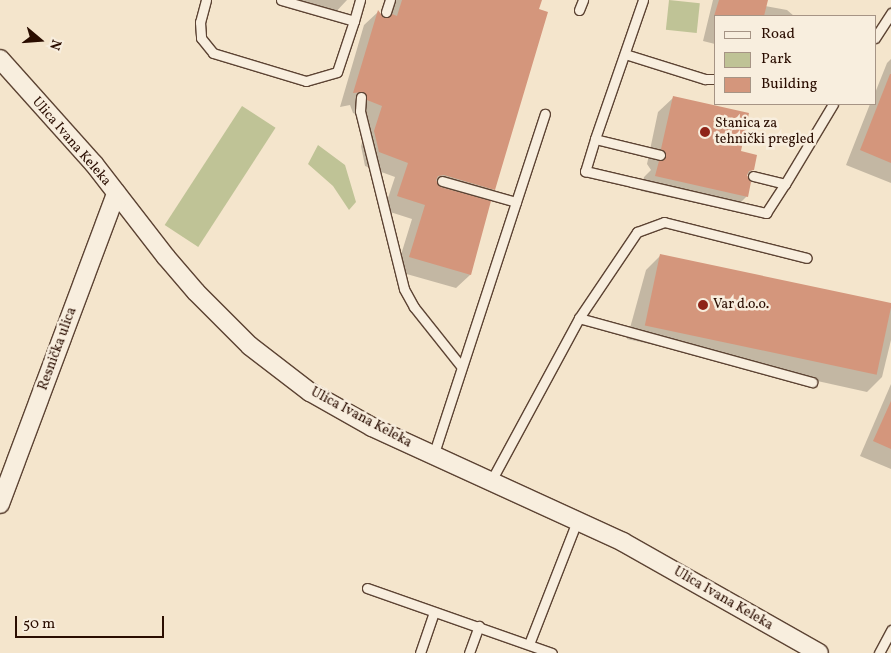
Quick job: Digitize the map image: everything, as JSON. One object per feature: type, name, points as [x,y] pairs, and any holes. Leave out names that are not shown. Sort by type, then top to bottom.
[{"type":"street","name":"Ulica Ivana Keleka","points":[[0,59],[94,164],[196,292],[250,346],[310,392],[433,456],[623,542],[819,653]]},
{"type":"street","name":"Resnička ulica","points":[[0,504],[116,193]]},
{"type":"lane","points":[[206,0],[200,22],[201,38],[213,53],[306,81],[338,72],[360,0]]},
{"type":"lane","points":[[281,0],[354,21]]},
{"type":"lane","points":[[386,12],[390,0]]},
{"type":"lane","points":[[580,10],[583,0]]},
{"type":"lane","points":[[642,0],[584,170],[766,213],[832,105]]},
{"type":"lane","points":[[876,36],[891,14]]},
{"type":"lane","points":[[625,54],[705,79],[714,79]]},
{"type":"lane","points":[[360,97],[360,111],[404,289],[414,307],[461,366]]},
{"type":"lane","points":[[433,456],[545,114]]},
{"type":"lane","points":[[595,139],[660,155]]},
{"type":"lane","points":[[753,176],[785,184]]},
{"type":"lane","points":[[442,181],[516,202]]},
{"type":"lane","points":[[491,481],[579,318],[637,232],[664,222],[806,258]]},
{"type":"lane","points":[[579,318],[812,382]]},
{"type":"lane","points":[[529,644],[577,521]]},
{"type":"lane","points":[[367,588],[552,653]]},
{"type":"lane","points":[[420,653],[434,612]]},
{"type":"lane","points":[[469,653],[479,626]]},
{"type":"lane","points":[[879,653],[891,630]]},
{"type":"green space","points":[[669,0],[700,3],[697,33],[666,30]]},
{"type":"green space","points":[[242,106],[276,128],[198,247],[165,225]]},
{"type":"green space","points":[[318,145],[345,165],[356,202],[349,210],[333,186],[308,164]]},
{"type":"building","points":[[402,0],[542,0],[539,9],[548,12],[495,190],[444,175],[438,176],[436,180],[440,187],[491,201],[471,275],[409,257],[425,205],[397,196],[408,163],[379,152],[374,131],[382,106],[367,100],[364,92],[353,93],[378,10],[384,18],[392,14],[397,16]]},
{"type":"building","points":[[719,0],[768,0],[764,15],[714,15]]},
{"type":"building","points":[[891,74],[891,163],[860,150]]},
{"type":"building","name":"Stanica za tehnički pregled","points":[[673,96],[749,113],[741,151],[757,155],[754,170],[749,171],[747,175],[751,182],[748,197],[655,176],[659,161],[664,160],[666,156],[661,149]]},
{"type":"building","points":[[660,254],[891,303],[877,375],[645,325]]},
{"type":"building","points":[[891,401],[891,449],[873,441]]},
{"type":"place","name":"Stanica za tehnički pregled","points":[[705,132]]},
{"type":"place","name":"Var d.o.o.","points":[[703,305]]}]
